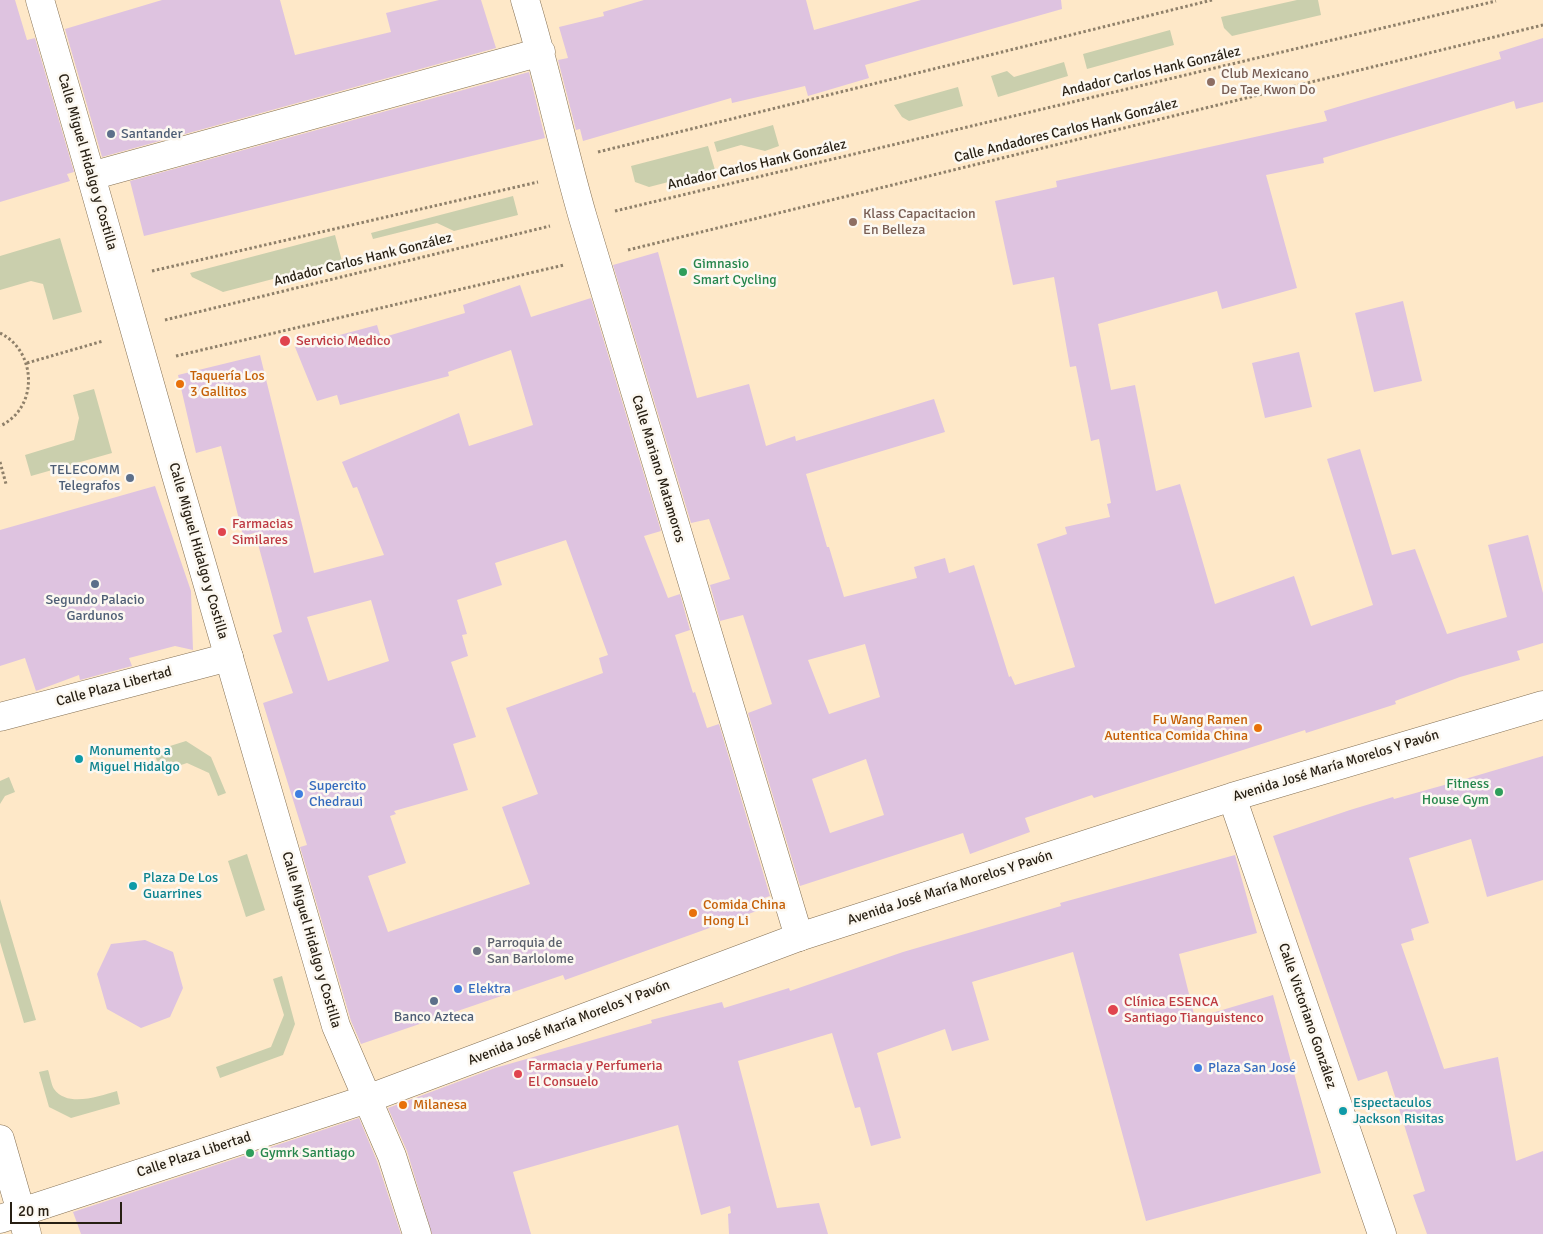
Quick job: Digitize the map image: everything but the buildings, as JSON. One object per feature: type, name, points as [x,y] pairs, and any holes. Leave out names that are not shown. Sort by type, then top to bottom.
[{"type":"main road","name":"Calle Miguel Hidalgo y Costilla","points":[[40,0],[336,1026],[392,1156],[417,1234]]},
{"type":"main road","name":"Calle Mariano Matamoros","points":[[526,0],[568,167],[799,937]]},
{"type":"main road","points":[[91,176],[540,52]]},
{"type":"main road","name":"Calle Plaza Libertad","points":[[0,717],[229,656]]},
{"type":"main road","name":"Avenida José María Morelos Y Pavón","points":[[367,1099],[799,937],[1232,797],[1543,705]]},
{"type":"main road","name":"Calle Victoriano González","points":[[1232,797],[1382,1234]]},
{"type":"main road","name":"Calle Plaza Libertad","points":[[16,1221],[367,1099]]},
{"type":"main road","points":[[0,1139],[16,1221]]},
{"type":"path","points":[[120,279],[568,167],[1212,0]]},
{"type":"path","name":"Andador Carlos Hank González","points":[[27,363],[115,338],[134,328],[583,218],[1496,1]]},
{"type":"path","name":"Calle Andadores Carlos Hank González","points":[[595,258],[1543,25]]},
{"type":"path","points":[[144,364],[595,258]]},
{"type":"path","points":[[0,333],[8,336],[19,348],[27,363],[29,380],[26,396],[19,411],[7,423],[0,426]]},
{"type":"path","points":[[0,462],[6,484]]},
{"type":"green space","points":[[1297,0],[1318,0],[1321,15],[1232,36],[1224,28],[1221,17]]},
{"type":"green space","points":[[1170,30],[1174,45],[1087,69],[1083,54]]},
{"type":"green space","points":[[1064,62],[1068,76],[998,97],[991,76],[1007,71],[1014,77]]},
{"type":"green space","points":[[958,87],[963,106],[909,121],[902,117],[894,105]]},
{"type":"green space","points":[[773,125],[779,146],[765,151],[741,145],[717,152],[714,142]]},
{"type":"green space","points":[[708,146],[715,170],[649,187],[635,182],[631,166]]},
{"type":"green space","points":[[513,196],[518,215],[454,231],[437,223],[373,239],[371,233]]},
{"type":"green space","points":[[335,235],[342,261],[223,292],[192,277],[190,273]]},
{"type":"green space","points":[[60,238],[82,312],[53,320],[43,284],[31,281],[0,290],[0,256]]},
{"type":"green space","points":[[94,389],[112,453],[31,476],[25,455],[74,440],[79,418],[73,395]]},
{"type":"green space","points":[[186,741],[211,757],[226,793],[218,796],[209,773],[187,763],[160,772],[154,751]]},
{"type":"green space","points":[[9,777],[15,792],[5,796],[0,804],[0,781]]},
{"type":"green space","points":[[247,854],[265,910],[246,917],[228,861]]},
{"type":"green space","points":[[0,899],[36,1020],[24,1023],[0,942]]},
{"type":"green space","points":[[282,976],[295,1024],[283,1055],[220,1078],[216,1067],[271,1047],[284,1015],[273,979]]},
{"type":"green space","points":[[48,1070],[53,1087],[60,1095],[67,1098],[84,1099],[117,1091],[120,1104],[71,1118],[49,1107],[39,1072]]},
{"type":"place","name":"Club Mexicano De Tae Kwon Do","points":[[1211,82]]},
{"type":"place","name":"Santander","points":[[111,134]]},
{"type":"place","name":"Klass Capacitacion En Belleza","points":[[853,222]]},
{"type":"place","name":"Gimnasio Smart Cycling","points":[[683,272]]},
{"type":"place","name":"Servicio Medico","points":[[285,341]]},
{"type":"place","name":"Taquería Los 3 Gallitos","points":[[180,384]]},
{"type":"place","name":"TELECOMM Telegrafos","points":[[130,478]]},
{"type":"place","name":"Farmacias Similares","points":[[222,532]]},
{"type":"place","name":"Segundo Palacio Gardunos","points":[[95,584]]},
{"type":"place","name":"Fu Wang Ramen Autentica Comida China","points":[[1258,728]]},
{"type":"place","name":"Monumento a Miguel Hidalgo","points":[[79,759]]},
{"type":"place","name":"Fitness House Gym","points":[[1499,792]]},
{"type":"place","name":"Supercito Chedraui","points":[[299,794]]},
{"type":"place","name":"Plaza De Los Guarrines","points":[[133,886]]},
{"type":"place","name":"Comida China Hong Li","points":[[693,913]]},
{"type":"place","name":"Parroquia de San Barlolome","points":[[477,951]]},
{"type":"place","name":"Elektra","points":[[458,989]]},
{"type":"place","name":"Banco Azteca","points":[[434,1001]]},
{"type":"place","name":"Clínica ESENCA Santiago Tianguistenco","points":[[1113,1010]]},
{"type":"place","name":"Plaza San José","points":[[1198,1068]]},
{"type":"place","name":"Farmacia y Perfumeria El Consuelo","points":[[518,1074]]},
{"type":"place","name":"Milanesa","points":[[403,1105]]},
{"type":"place","name":"Espectaculos Jackson Risitas","points":[[1343,1111]]},
{"type":"place","name":"Gymrk Santiago","points":[[250,1153]]}]
